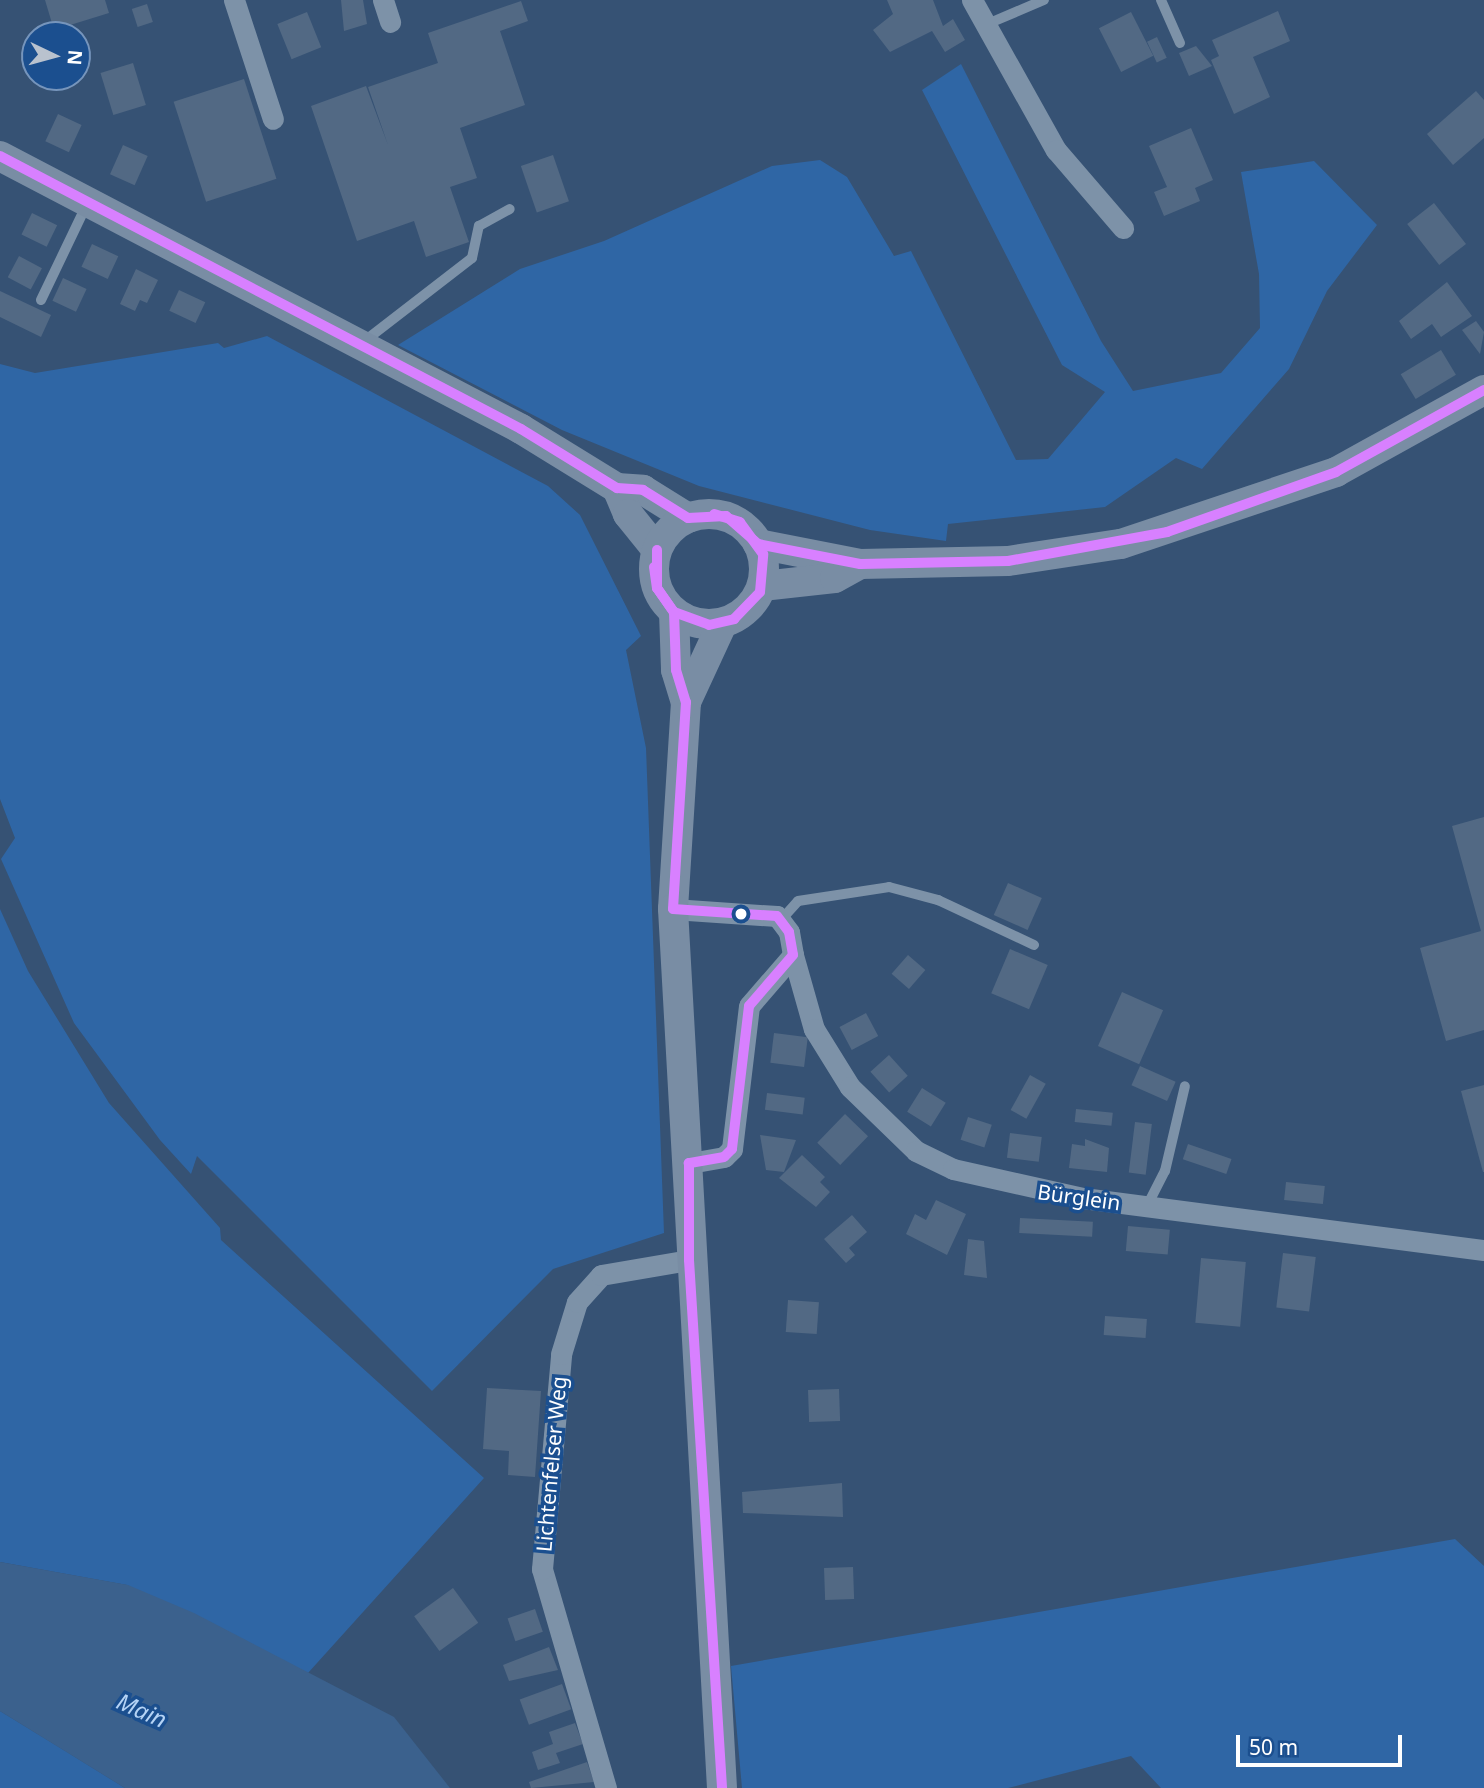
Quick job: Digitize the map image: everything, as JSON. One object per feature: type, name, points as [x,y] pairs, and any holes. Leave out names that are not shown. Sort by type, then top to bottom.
[{"type":"street","points":[[234,0],[273,119]]},
{"type":"street","points":[[383,0],[390,22]]},
{"type":"street","points":[[972,0],[1056,150],[1123,228]]},
{"type":"street","points":[[0,156],[522,429],[617,488],[643,491],[693,516],[733,519],[758,544],[860,564],[1031,559],[1167,532],[1336,471],[1484,390]]},
{"type":"street","points":[[617,488],[628,514],[657,550],[657,588],[674,612],[696,623],[722,624],[744,612],[762,586],[758,544]]},
{"type":"street","points":[[657,550],[693,516]]},
{"type":"street","points":[[762,586],[835,578],[860,564]]},
{"type":"street","points":[[674,612],[676,670],[686,702],[673,909],[690,1164],[690,1261],[722,1788]]},
{"type":"street","points":[[686,702],[722,624]]},
{"type":"street","points":[[673,909],[745,910],[781,920]]},
{"type":"street","name":"Bürglein","points":[[781,920],[814,1029],[831,1059],[880,1122],[916,1151],[990,1181],[1147,1206],[1484,1250]]},
{"type":"street","points":[[690,1164],[724,1157],[732,1149],[749,1006],[793,955]]},
{"type":"street","name":"Lichtenfelser Weg","points":[[606,1788],[542,1569],[561,1354],[578,1301],[601,1275],[690,1261]]},
{"type":"lane","points":[[985,25],[1044,0]]},
{"type":"lane","points":[[1161,0],[1180,43]]},
{"type":"lane","points":[[41,300],[88,202]]},
{"type":"lane","points":[[360,344],[472,258],[479,226],[510,209]]},
{"type":"lane","points":[[781,920],[798,901],[889,887],[938,900],[1034,945]]},
{"type":"lane","points":[[1147,1206],[1165,1171],[1185,1086]]},
{"type":"shaded area","points":[[961,64],[1101,341],[1133,391],[1221,373],[1260,328],[1259,274],[1241,172],[1314,161],[1377,225],[1327,291],[1289,369],[1202,469],[1176,458],[1105,507],[948,524],[946,541],[870,530],[699,486],[562,430],[398,345],[520,269],[604,241],[772,166],[820,160],[847,177],[894,256],[911,251],[1016,460],[1048,459],[1105,392],[1062,365],[922,90]]},
{"type":"shaded area","points":[[267,336],[548,486],[580,515],[641,636],[626,650],[646,748],[664,1233],[553,1269],[432,1391],[197,1156],[191,1174],[160,1140],[74,1023],[1,859],[15,838],[0,799],[0,364],[35,373],[218,343],[224,348]]},
{"type":"shaded area","points":[[0,909],[28,971],[109,1103],[220,1228],[221,1240],[484,1478],[308,1673],[127,1585],[0,1562]]},
{"type":"shaded area","points":[[1455,1539],[1484,1566],[1484,1788],[1161,1788],[1131,1756],[1008,1788],[742,1788],[731,1666]]},
{"type":"shaded area","points":[[0,1711],[62,1749],[125,1788],[0,1788]]},
{"type":"water","name":"Main","points":[[0,1562],[128,1585],[194,1613],[394,1717],[450,1788],[125,1788],[0,1711]]},
{"type":"building","points":[[45,0],[105,0],[109,13],[83,21],[51,21]]},
{"type":"building","points":[[341,0],[363,0],[367,24],[344,31]]},
{"type":"building","points":[[887,0],[933,0],[943,26],[953,19],[965,40],[945,52],[932,31],[890,52],[873,30],[893,14]]},
{"type":"building","points":[[521,1],[528,21],[500,31],[525,105],[460,128],[477,178],[450,187],[469,242],[426,257],[414,221],[357,241],[311,106],[366,86],[388,145],[368,87],[438,63],[428,33]]},
{"type":"building","points":[[147,4],[153,22],[138,27],[132,9]]},
{"type":"building","points":[[1278,11],[1290,41],[1253,57],[1270,97],[1234,114],[1211,60],[1219,56],[1212,40]]},
{"type":"building","points":[[307,12],[321,47],[292,59],[277,24]]},
{"type":"building","points":[[1131,12],[1153,56],[1121,72],[1099,28]]},
{"type":"building","points":[[1157,37],[1167,58],[1157,62],[1147,42]]},
{"type":"building","points":[[1196,46],[1212,66],[1189,76],[1179,53]]},
{"type":"building","points":[[133,63],[146,105],[113,115],[100,73]]},
{"type":"building","points":[[244,79],[276,179],[206,202],[174,102]]},
{"type":"building","points":[[1476,91],[1484,100],[1484,138],[1453,165],[1427,134]]},
{"type":"building","points":[[58,114],[82,125],[69,152],[45,141]]},
{"type":"building","points":[[1191,128],[1213,180],[1195,188],[1200,201],[1164,216],[1154,192],[1167,187],[1149,146]]},
{"type":"building","points":[[123,145],[148,156],[135,185],[110,174]]},
{"type":"building","points":[[553,155],[569,201],[537,212],[521,166]]},
{"type":"building","points":[[1434,203],[1466,244],[1439,265],[1407,224]]},
{"type":"building","points":[[32,213],[57,225],[47,247],[21,235]]},
{"type":"building","points":[[92,244],[118,256],[108,279],[81,267]]},
{"type":"building","points":[[19,256],[42,268],[31,289],[8,277]]},
{"type":"building","points":[[136,269],[158,280],[147,303],[140,300],[135,311],[120,304]]},
{"type":"building","points":[[63,278],[87,289],[76,312],[52,301]]},
{"type":"building","points":[[1447,282],[1472,316],[1441,337],[1432,324],[1411,339],[1399,321]]},
{"type":"building","points":[[179,290],[205,302],[196,323],[169,311]]},
{"type":"building","points":[[0,291],[51,315],[41,337],[0,317]]},
{"type":"building","points":[[1476,321],[1484,332],[1480,354],[1462,330]]},
{"type":"building","points":[[1441,350],[1456,375],[1416,399],[1401,374]]},
{"type":"building","points":[[1484,817],[1484,1030],[1446,1041],[1420,948],[1481,931],[1452,826]]},
{"type":"building","points":[[1008,883],[1042,898],[1028,930],[994,915]]},
{"type":"building","points":[[1010,949],[1048,965],[1029,1009],[991,993]]},
{"type":"building","points":[[908,955],[925,970],[909,989],[892,974]]},
{"type":"building","points":[[1122,992],[1163,1010],[1139,1064],[1098,1046]]},
{"type":"building","points":[[866,1013],[878,1036],[852,1050],[840,1027]]},
{"type":"building","points":[[774,1033],[808,1037],[804,1067],[770,1063]]},
{"type":"building","points":[[889,1055],[908,1076],[889,1093],[870,1072]]},
{"type":"building","points":[[1140,1066],[1176,1082],[1167,1101],[1131,1085]]},
{"type":"building","points":[[1030,1075],[1046,1084],[1026,1119],[1011,1110]]},
{"type":"building","points":[[1484,1085],[1484,1172],[1483,1172],[1461,1091]]},
{"type":"building","points":[[922,1088],[946,1103],[931,1127],[907,1112]]},
{"type":"building","points":[[767,1093],[805,1098],[803,1115],[765,1110]]},
{"type":"building","points":[[1076,1109],[1113,1113],[1111,1126],[1075,1122]]},
{"type":"building","points":[[845,1114],[868,1136],[840,1165],[817,1143]]},
{"type":"building","points":[[968,1117],[992,1125],[984,1148],[961,1140]]},
{"type":"building","points":[[1135,1122],[1152,1124],[1146,1175],[1129,1173]]},
{"type":"building","points":[[1010,1133],[1042,1137],[1039,1162],[1007,1158]]},
{"type":"building","points":[[760,1135],[796,1140],[784,1172],[766,1170]]},
{"type":"building","points":[[1085,1139],[1109,1148],[1107,1172],[1069,1168],[1072,1144],[1085,1146]]},
{"type":"building","points":[[1188,1144],[1231,1159],[1226,1174],[1183,1159]]},
{"type":"building","points":[[802,1155],[825,1177],[820,1182],[830,1192],[816,1207],[779,1178]]},
{"type":"building","points":[[1286,1182],[1325,1186],[1323,1204],[1284,1200]]},
{"type":"building","points":[[936,1200],[966,1214],[947,1255],[906,1234],[915,1214],[926,1220]]},
{"type":"building","points":[[852,1215],[867,1232],[849,1248],[855,1255],[846,1263],[824,1239]]},
{"type":"building","points":[[1020,1218],[1093,1222],[1092,1237],[1019,1233]]},
{"type":"building","points":[[1128,1226],[1170,1230],[1168,1255],[1126,1251]]},
{"type":"building","points":[[968,1239],[984,1241],[987,1278],[964,1275]]},
{"type":"building","points":[[1283,1253],[1316,1257],[1309,1312],[1276,1308]]},
{"type":"building","points":[[1201,1258],[1246,1262],[1240,1327],[1195,1323]]},
{"type":"building","points":[[788,1300],[819,1302],[817,1334],[786,1332]]},
{"type":"building","points":[[1105,1316],[1147,1319],[1146,1338],[1104,1335]]},
{"type":"building","points":[[487,1388],[541,1391],[535,1477],[508,1475],[509,1451],[483,1449]]},
{"type":"building","points":[[839,1389],[840,1421],[809,1422],[808,1390]]},
{"type":"building","points":[[842,1483],[843,1517],[743,1513],[742,1492]]},
{"type":"building","points":[[853,1567],[854,1599],[825,1600],[824,1568]]},
{"type":"building","points":[[453,1588],[478,1623],[439,1651],[414,1616]]},
{"type":"building","points":[[535,1609],[543,1632],[515,1641],[508,1618]]},
{"type":"building","points":[[549,1647],[558,1670],[509,1681],[503,1665]]},
{"type":"building","points":[[562,1684],[571,1709],[529,1725],[520,1699]]},
{"type":"building","points":[[575,1723],[583,1744],[556,1753],[560,1763],[538,1770],[532,1752],[553,1744],[549,1732]]},
{"type":"building","points":[[587,1762],[594,1782],[531,1788],[529,1782]]},
{"type":"transit line","points":[[0,156],[521,429],[617,488],[643,490],[688,518],[726,516],[758,544],[860,564],[1008,561],[1167,532],[1336,472],[1484,390]]},
{"type":"transit line","points":[[657,550],[657,588],[674,612],[709,625],[734,619],[760,592],[763,554],[740,522],[714,514]]},
{"type":"transit line","points":[[654,567],[657,588],[674,612],[676,670],[686,702],[673,909]]},
{"type":"transit line","points":[[673,909],[777,916],[789,932],[793,955],[749,1006],[732,1149],[724,1157],[689,1163]]},
{"type":"transit line","points":[[689,1163],[689,1260],[722,1788]]}]
